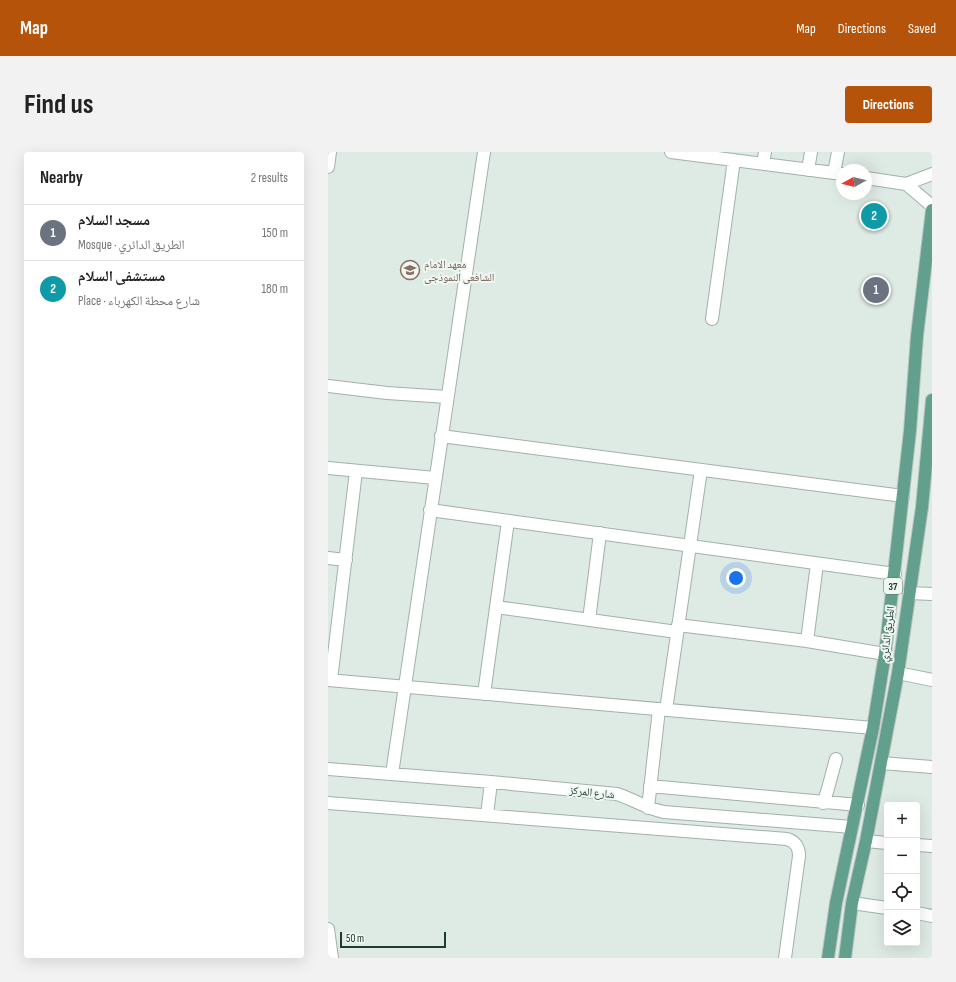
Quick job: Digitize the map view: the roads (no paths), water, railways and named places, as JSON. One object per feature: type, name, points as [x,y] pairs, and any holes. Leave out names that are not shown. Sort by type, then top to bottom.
[{"type":"main road","name":"الطريق الدائري","points":[[828,958],[836,902],[858,805],[873,728],[885,654],[910,431],[917,336],[932,210]]},
{"type":"main road","name":"الطريق الدائري","points":[[845,958],[852,903],[866,841],[898,673],[909,593],[927,506],[932,400]]},
{"type":"street","points":[[328,167],[330,152]]},
{"type":"street","points":[[392,774],[484,152]]},
{"type":"street","points":[[671,152],[729,157],[764,158],[808,170],[836,174]]},
{"type":"street","points":[[808,170],[811,152]]},
{"type":"street","points":[[838,152],[838,164]]},
{"type":"street","points":[[712,319],[729,157]]},
{"type":"street","points":[[872,179],[906,184],[932,174]]},
{"type":"street","points":[[906,184],[932,206]]},
{"type":"street","points":[[328,386],[386,393],[447,396]]},
{"type":"street","points":[[441,436],[903,496]]},
{"type":"street","points":[[328,468],[435,478]]},
{"type":"street","points":[[356,470],[330,680],[873,728]]},
{"type":"street","points":[[648,808],[650,786],[678,629],[700,470]]},
{"type":"street","points":[[430,510],[895,574]]},
{"type":"street","points":[[484,694],[508,521]]},
{"type":"street","points":[[589,620],[600,534]]},
{"type":"street","points":[[328,558],[346,560]]},
{"type":"street","points":[[807,641],[817,564]]},
{"type":"street","points":[[909,593],[932,594]]},
{"type":"street","points":[[496,607],[589,620],[807,641],[885,654]]},
{"type":"street","points":[[898,673],[932,680]]},
{"type":"street","points":[[823,803],[836,758]]},
{"type":"street","points":[[881,762],[932,767]]},
{"type":"street","name":"شارع المركز","points":[[328,769],[617,794],[629,798],[648,808],[664,812],[852,827]]},
{"type":"street","points":[[487,815],[491,782]]},
{"type":"street","points":[[650,786],[858,805]]},
{"type":"street","points":[[328,803],[793,841],[797,845],[799,856],[785,958]]},
{"type":"street","points":[[866,841],[884,843]]},
{"type":"street","points":[[920,845],[932,846]]},
{"type":"street","points":[[852,903],[884,908]]},
{"type":"street","points":[[920,914],[932,916]]},
{"type":"street","points":[[328,929],[332,958]]},
{"type":"place","name":"مستشفى السلام","points":[[874,216]]},
{"type":"place","name":"معهد الامام الشافعى النموذجى","points":[[410,270]]},
{"type":"place","name":"مسجد السلام","points":[[876,290]]}]
